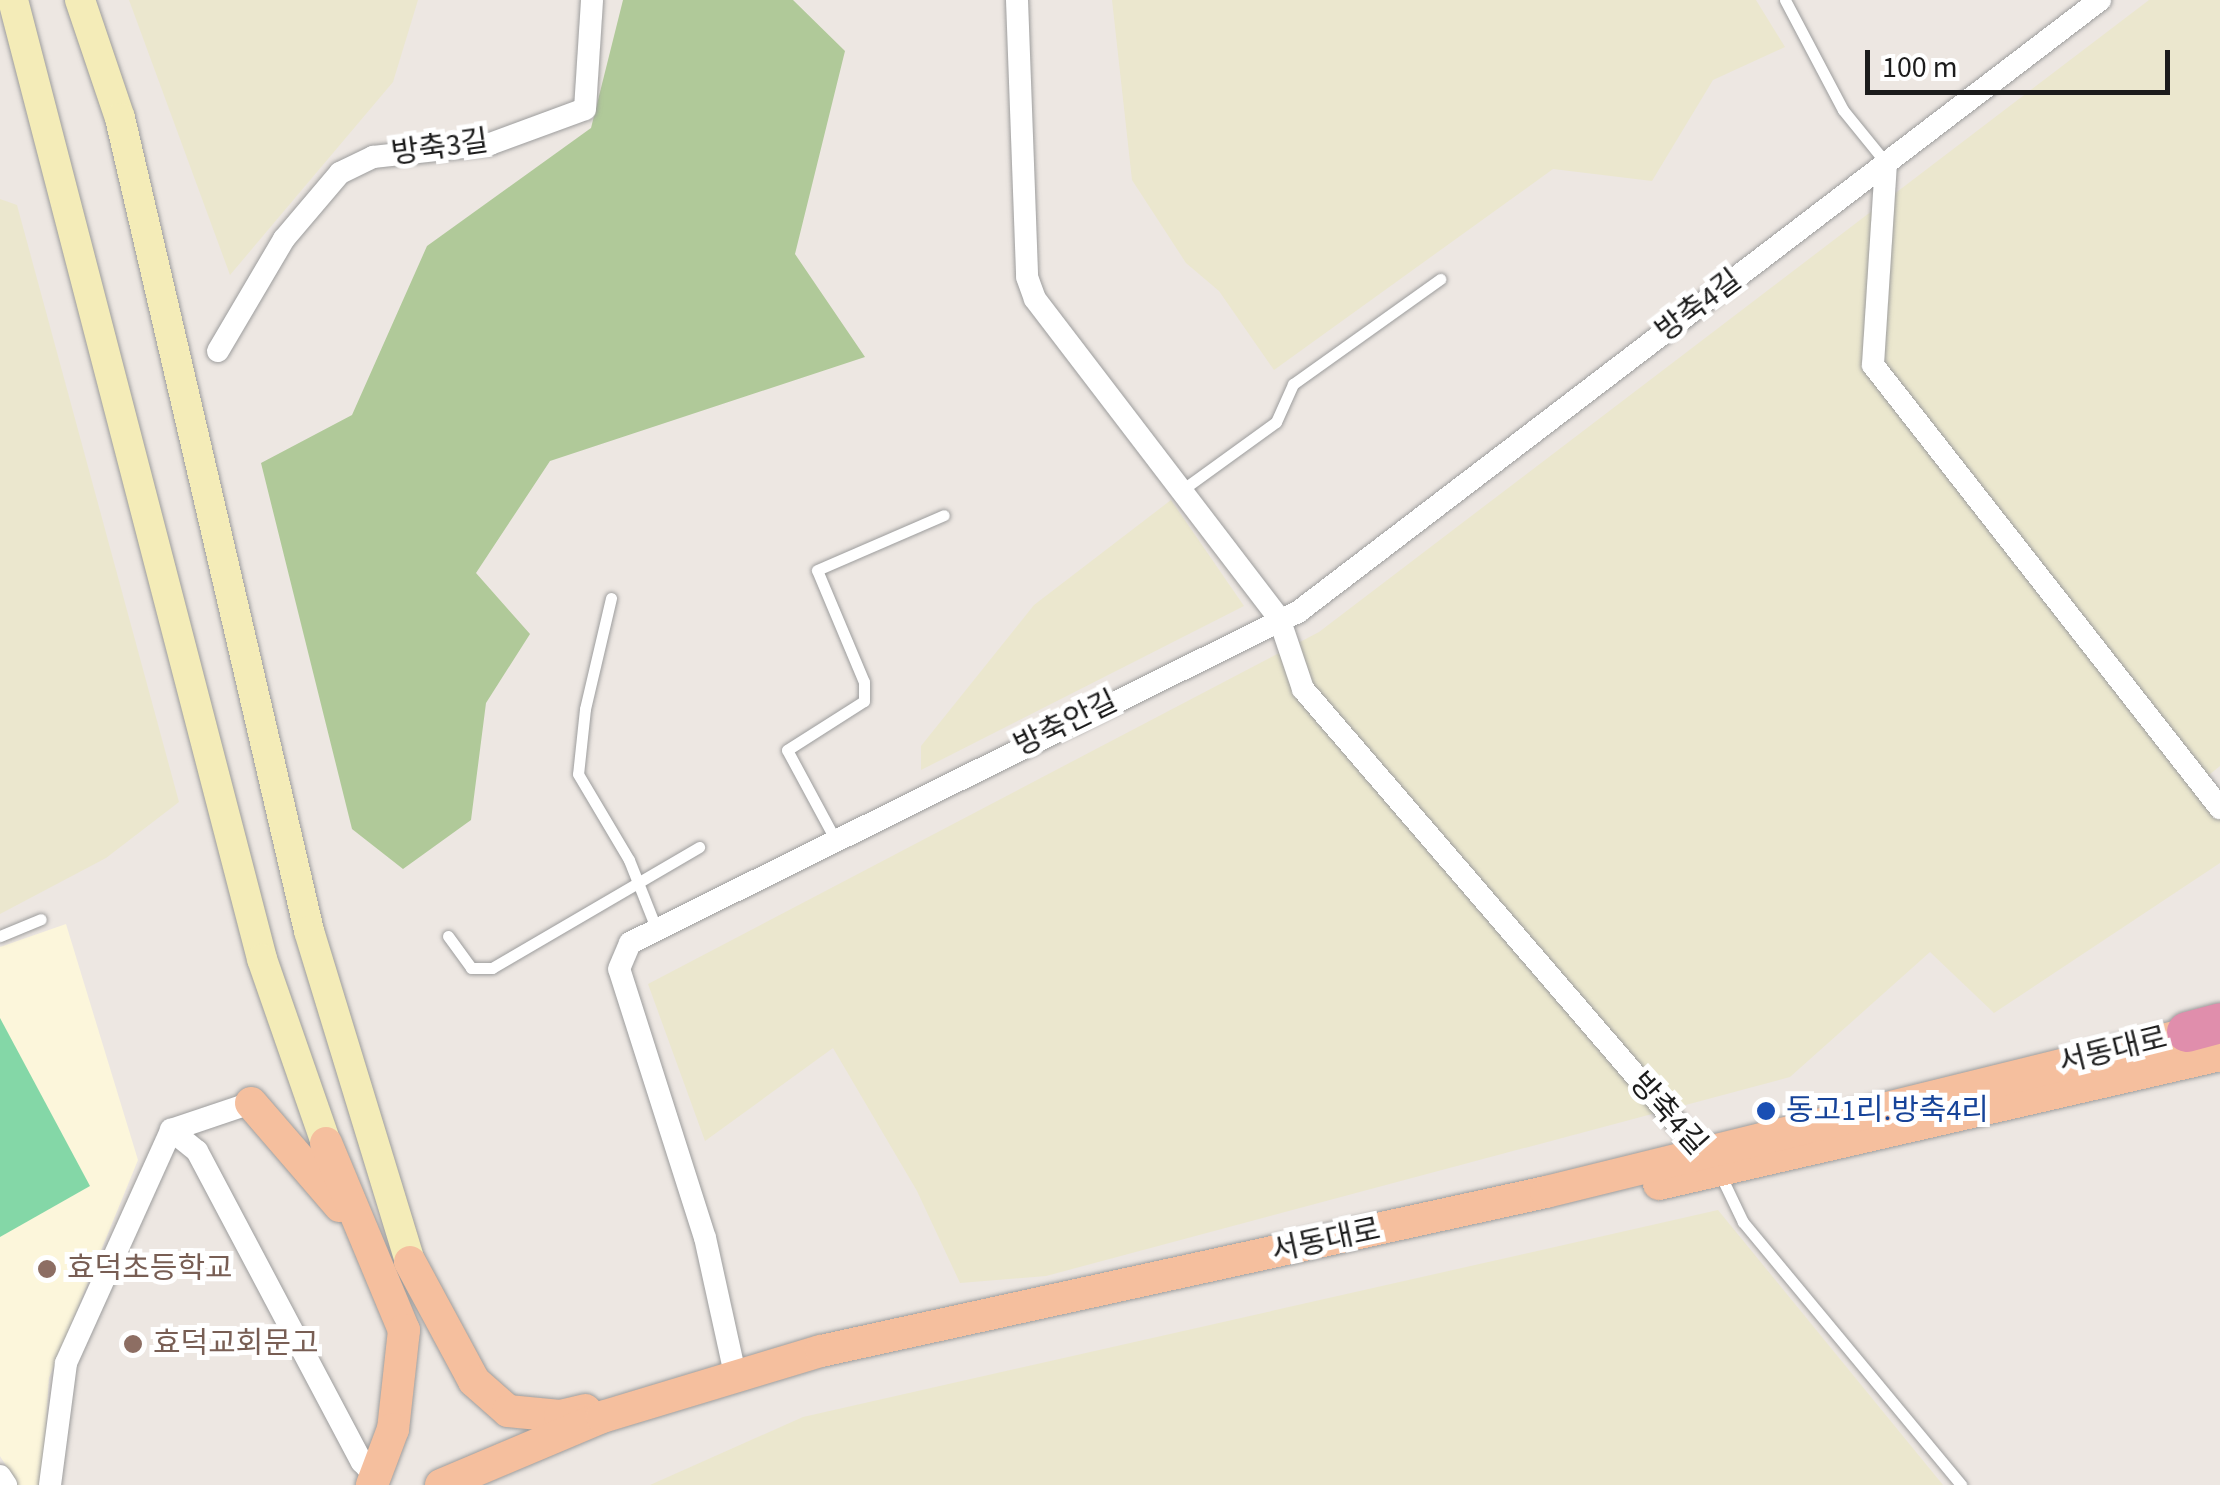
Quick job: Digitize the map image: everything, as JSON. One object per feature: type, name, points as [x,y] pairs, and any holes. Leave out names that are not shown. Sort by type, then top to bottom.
[{"type":"main road","name":"서동대로","points":[[490,1485],[612,1433],[794,1376],[1709,1161],[2209,1027]]},
{"type":"main road","name":"서동대로","points":[[441,1485],[602,1417],[721,1379],[1546,1192],[2220,1055]]},
{"type":"main road","points":[[252,1103],[362,1234]]},
{"type":"main road","points":[[326,1143],[404,1330],[393,1429],[374,1481]]},
{"type":"main road","points":[[410,1262],[474,1381],[508,1411],[560,1416],[677,1384],[721,1379]]},
{"type":"street","points":[[13,0],[262,959],[326,1143]]},
{"type":"street","points":[[80,0],[120,118],[309,931],[410,1262]]},
{"type":"street","name":"방축3길","points":[[218,351],[284,239],[340,173],[372,157],[490,144],[585,108],[592,0]]},
{"type":"street","name":"방축4길","points":[[1017,0],[1027,277],[1035,299],[1182,490],[1288,615],[1303,688],[1709,1161]]},
{"type":"street","name":"방축4길","points":[[1288,615],[2100,0]]},
{"type":"street","points":[[1886,164],[1872,365],[2220,808]]},
{"type":"street","name":"방축안길","points":[[721,1379],[705,1238],[620,969],[630,943],[1288,615]]},
{"type":"street","points":[[50,1485],[66,1363],[171,1130],[252,1103]]},
{"type":"street","points":[[171,1130],[197,1151],[374,1481]]},
{"type":"street","points":[[0,1476],[6,1485]]},
{"type":"lane","points":[[1785,0],[1843,110],[1886,164]]},
{"type":"lane","points":[[1182,490],[1276,422],[1292,384],[1440,279]]},
{"type":"lane","points":[[835,839],[787,750],[864,701],[864,682],[817,570],[944,515]]},
{"type":"lane","points":[[611,598],[585,709],[578,774],[637,879],[656,928]]},
{"type":"lane","points":[[448,936],[471,968],[492,968],[637,879],[699,847]]},
{"type":"lane","points":[[0,936],[41,918]]},
{"type":"lane","points":[[1709,1161],[1744,1222],[1961,1485]]},
{"type":"shaded area","points":[[129,0],[418,0],[393,82],[230,275]]},
{"type":"shaded area","points":[[1112,0],[1756,0],[1785,47],[1713,80],[1652,181],[1553,169],[1274,370],[1219,291],[1186,263],[1132,180]]},
{"type":"shaded area","points":[[2149,0],[2220,0],[2220,766],[2204,779],[2220,801],[2220,863],[1994,1013],[1930,952],[1790,1077],[1046,1276],[960,1283],[917,1191],[833,1048],[705,1141],[648,984],[1319,632]]},
{"type":"shaded area","points":[[0,199],[17,205],[179,802],[106,858],[0,914]]},
{"type":"shaded area","points":[[1171,500],[1244,606],[921,770],[921,746],[1034,605]]},
{"type":"shaded area","name":"효덕초등학교","points":[[66,924],[138,1160],[49,1378],[42,1485],[18,1485],[0,1456],[0,947]]},
{"type":"shaded area","points":[[1718,1210],[1943,1485],[650,1485],[803,1417]]},
{"type":"green space","points":[[623,0],[793,0],[845,51],[795,254],[865,357],[550,461],[476,573],[530,634],[486,703],[471,820],[403,869],[352,829],[261,463],[352,415],[427,246],[591,128]]},
{"type":"green space","points":[[0,1018],[90,1186],[0,1237]]},
{"type":"place","name":"동고1리.방축4리","points":[[1766,1111]]},
{"type":"place","name":"효덕초등학교","points":[[47,1269]]},
{"type":"place","name":"효덕교회문고","points":[[133,1344]]}]
